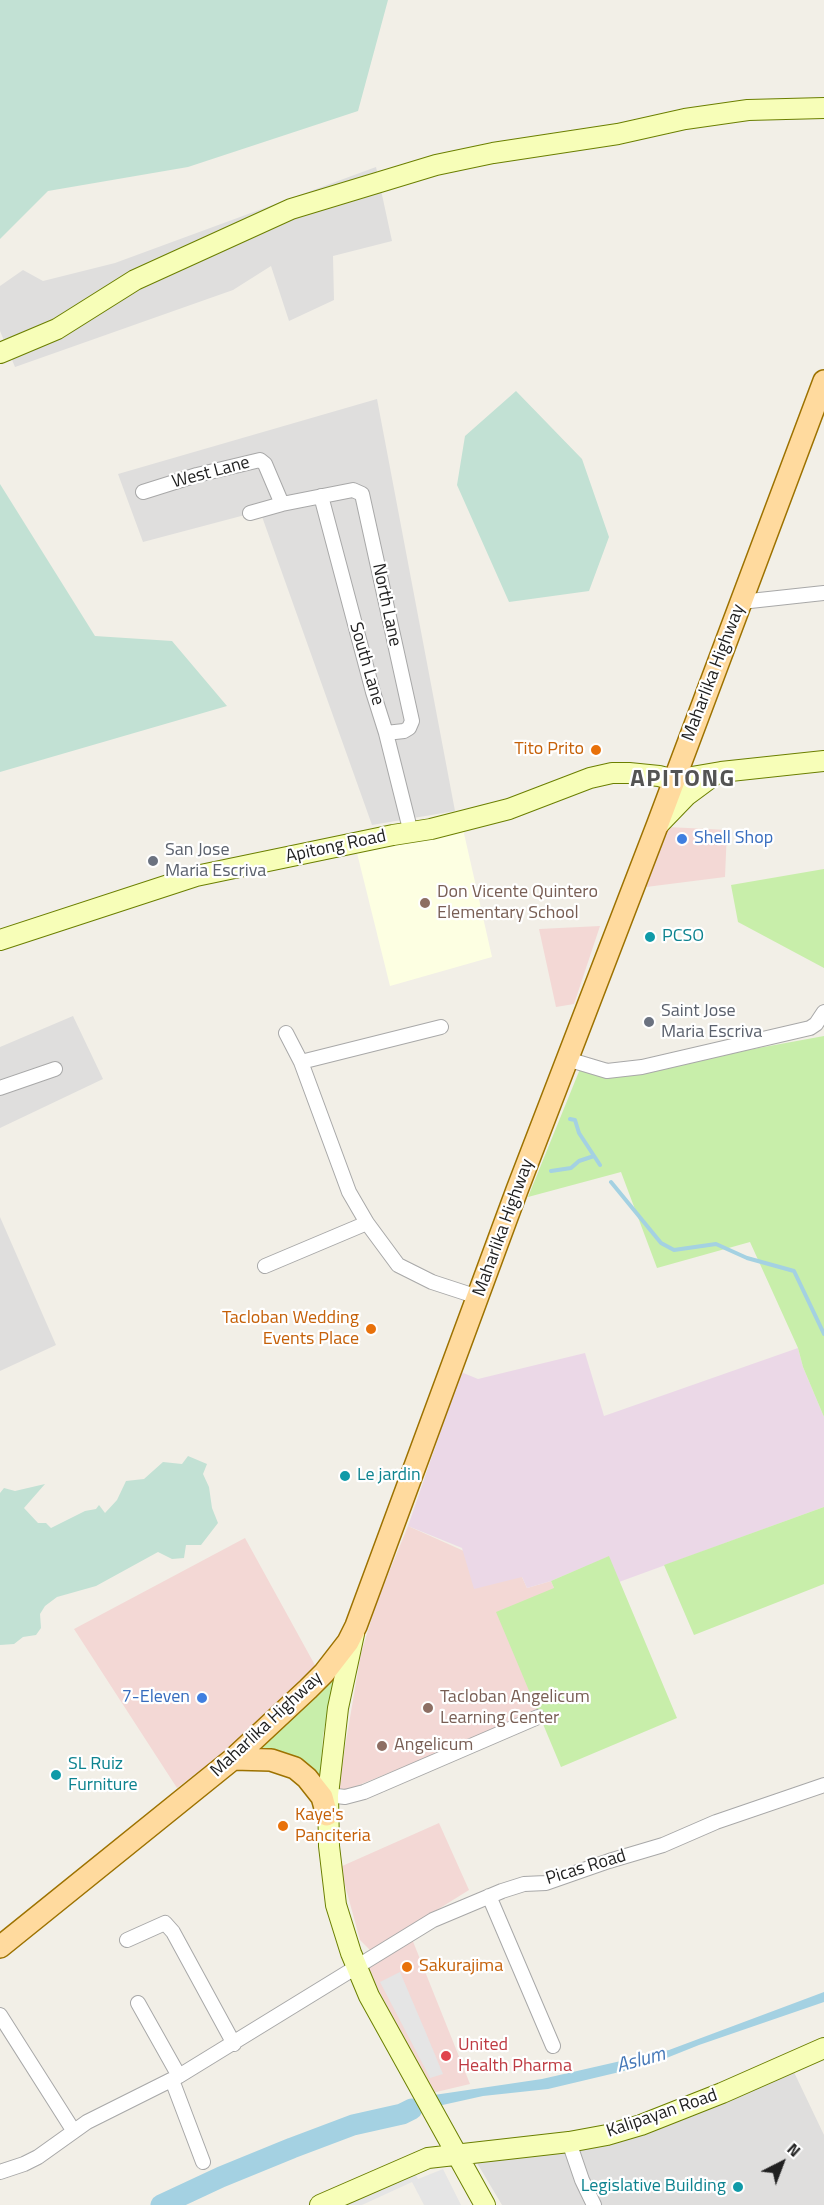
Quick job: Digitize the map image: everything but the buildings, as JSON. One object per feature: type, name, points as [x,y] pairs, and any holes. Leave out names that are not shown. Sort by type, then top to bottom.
[{"type":"main road","name":"Maharlika Highway","points":[[0,1947],[271,1726],[324,1672],[348,1642],[356,1626],[567,1059],[824,381]]},
{"type":"main road","points":[[233,1759],[271,1760],[295,1768],[307,1778],[328,1805]]},
{"type":"street","points":[[0,353],[57,329],[135,280],[291,209],[436,165],[493,153],[618,134],[685,119],[748,110],[824,108]]},
{"type":"street","name":"West Lane","points":[[143,492],[197,475],[260,460],[265,464],[282,504]]},
{"type":"street","name":"North Lane","points":[[321,496],[353,490],[362,494],[412,721],[409,728],[404,731],[386,733]]},
{"type":"street","points":[[250,513],[321,496]]},
{"type":"street","name":"South Lane","points":[[321,496],[411,833]]},
{"type":"street","points":[[741,602],[824,593]]},
{"type":"street","name":"Apitong Road","points":[[0,940],[196,876],[411,833],[509,809],[590,778],[612,773],[659,776],[674,780],[721,772],[824,761]]},
{"type":"street","points":[[657,826],[686,796],[721,772]]},
{"type":"street","points":[[567,1059],[607,1071],[642,1067],[810,1028],[816,1024],[824,1012]]},
{"type":"street","points":[[301,1062],[441,1027]]},
{"type":"street","points":[[286,1033],[301,1062],[349,1192],[367,1223],[398,1265],[432,1282],[478,1297]]},
{"type":"street","points":[[0,1088],[55,1069]]},
{"type":"street","points":[[265,1266],[367,1223]]},
{"type":"street","points":[[356,1626],[338,1708],[328,1805],[336,1905],[356,1968],[381,2018],[485,2205]]},
{"type":"street","points":[[328,1805],[364,1792],[538,1717]]},
{"type":"street","name":"Picas Road","points":[[0,2172],[38,2157],[73,2130],[120,2104],[176,2078],[433,1920],[489,1896],[524,1884],[546,1883],[663,1845],[716,1822],[824,1785]]},
{"type":"street","points":[[489,1896],[553,2046]]},
{"type":"street","points":[[127,1940],[165,1923],[173,1932],[234,2044]]},
{"type":"street","points":[[138,2003],[176,2078],[203,2162]]},
{"type":"street","points":[[0,2015],[73,2130]]},
{"type":"street","name":"Kalipayan Road","points":[[320,2205],[428,2158],[569,2142],[607,2135],[668,2115],[824,2048]]},
{"type":"street","points":[[569,2142],[582,2180],[594,2205]]},
{"type":"shaded area","points":[[0,0],[388,0],[358,111],[188,167],[48,191],[0,239]]},
{"type":"shaded area","points":[[376,167],[392,241],[333,256],[334,300],[289,321],[271,266],[233,290],[15,367],[0,331],[0,286],[23,270],[43,281],[115,263]]},
{"type":"shaded area","points":[[516,391],[582,459],[609,537],[589,591],[509,602],[457,485],[465,436]]},
{"type":"shaded area","points":[[377,399],[455,811],[372,825],[260,511],[143,542],[118,474]]},
{"type":"shaded area","points":[[0,484],[95,636],[172,641],[227,706],[0,772]]},
{"type":"shaded area","points":[[668,827],[727,830],[725,877],[646,887]]},
{"type":"shaded area","name":"Don Vicente Quintero Elementary School","points":[[463,829],[492,957],[390,986],[356,849]]},
{"type":"shaded area","points":[[600,926],[574,1004],[556,1007],[539,929]]},
{"type":"shaded area","points":[[73,1016],[103,1079],[0,1128],[0,1047]]},
{"type":"shaded area","points":[[0,1217],[56,1345],[0,1371]]},
{"type":"shaded area","points":[[798,1348],[803,1367],[824,1417],[824,1507],[619,1582],[608,1557],[551,1581],[527,1588],[522,1577],[474,1589],[462,1548],[408,1526],[461,1372],[478,1379],[585,1353],[604,1416]]},
{"type":"shaded area","points":[[188,1456],[207,1464],[203,1474],[209,1487],[212,1508],[218,1523],[201,1545],[186,1545],[184,1558],[172,1559],[158,1552],[96,1586],[57,1597],[45,1606],[40,1614],[41,1628],[36,1635],[23,1637],[14,1644],[0,1645],[0,1493],[4,1488],[15,1491],[45,1484],[24,1508],[38,1523],[46,1523],[51,1528],[85,1511],[96,1509],[99,1505],[105,1513],[117,1500],[126,1481],[144,1479],[163,1462],[182,1464]]},
{"type":"shaded area","points":[[408,1526],[522,1577],[527,1588],[551,1581],[554,1588],[538,1712],[337,1794],[361,1653],[378,1599]]},
{"type":"shaded area","points":[[245,1538],[316,1667],[257,1727],[177,1788],[74,1629]]},
{"type":"shaded area","points":[[439,1823],[469,1890],[371,1951],[360,1940],[340,1867]]},
{"type":"shaded area","points":[[412,1939],[470,2084],[432,2093],[366,1966]]},
{"type":"shaded area","points":[[400,1972],[443,2074],[430,2078],[380,1982]]},
{"type":"shaded area","points":[[792,2068],[824,2135],[824,2205],[502,2205],[477,2163],[481,2156],[617,2137]]},
{"type":"shaded area","points":[[443,2169],[461,2205],[424,2205],[412,2182],[362,2205],[342,2205],[414,2172],[418,2179]]},
{"type":"green space","points":[[824,869],[824,968],[738,922],[731,885]]},
{"type":"green space","points":[[824,1036],[824,1417],[803,1367],[798,1348],[750,1242],[657,1268],[621,1172],[528,1197],[580,1069],[611,1075]]},
{"type":"green space","points":[[824,1507],[824,1584],[694,1635],[664,1565]]},
{"type":"green space","points":[[609,1556],[677,1718],[561,1767],[496,1612],[554,1588],[551,1581]]},
{"type":"green space","points":[[335,1671],[323,1736],[320,1779],[290,1755],[258,1750]]},
{"type":"water","points":[[824,1992],[824,2002],[699,2045],[649,2065],[548,2089],[483,2096],[438,2106],[434,2095],[542,2079],[669,2050]]},
{"type":"waterway","points":[[570,1119],[575,1120],[579,1133],[600,1165]]},
{"type":"waterway","points":[[551,1171],[571,1168],[579,1161],[594,1156]]},
{"type":"waterway","points":[[611,1182],[661,1243],[674,1250],[716,1244],[747,1258],[794,1271],[824,1334]]},
{"type":"waterway","name":"Aslum","points":[[161,2205],[292,2148],[353,2125],[402,2114],[412,2109]]},
{"type":"place","name":"Tito Prito","points":[[596,750]]},
{"type":"place","name":"Shell Shop","points":[[682,839]]},
{"type":"place","name":"San Jose Maria Escriva","points":[[153,861]]},
{"type":"place","name":"Don Vicente Quintero Elementary School","points":[[425,903]]},
{"type":"place","name":"PCSO","points":[[650,937]]},
{"type":"place","name":"Saint Jose Maria Escriva","points":[[649,1022]]},
{"type":"place","name":"Tacloban Wedding Events Place","points":[[371,1329]]},
{"type":"place","name":"Le jardin","points":[[345,1476]]},
{"type":"place","name":"7-Eleven","points":[[202,1698]]},
{"type":"place","name":"Tacloban Angelicum Learning Center","points":[[428,1708]]},
{"type":"place","name":"Angelicum","points":[[382,1746]]},
{"type":"place","name":"SL Ruiz Furniture","points":[[56,1775]]},
{"type":"place","name":"Kaye's Panciteria","points":[[283,1826]]},
{"type":"place","name":"Sakurajima","points":[[407,1967]]},
{"type":"place","name":"United Health Pharma","points":[[446,2056]]},
{"type":"place","name":"Legislative Building","points":[[738,2187]]},
{"type":"district","name":"APITONG","points":[[683,780]]}]
